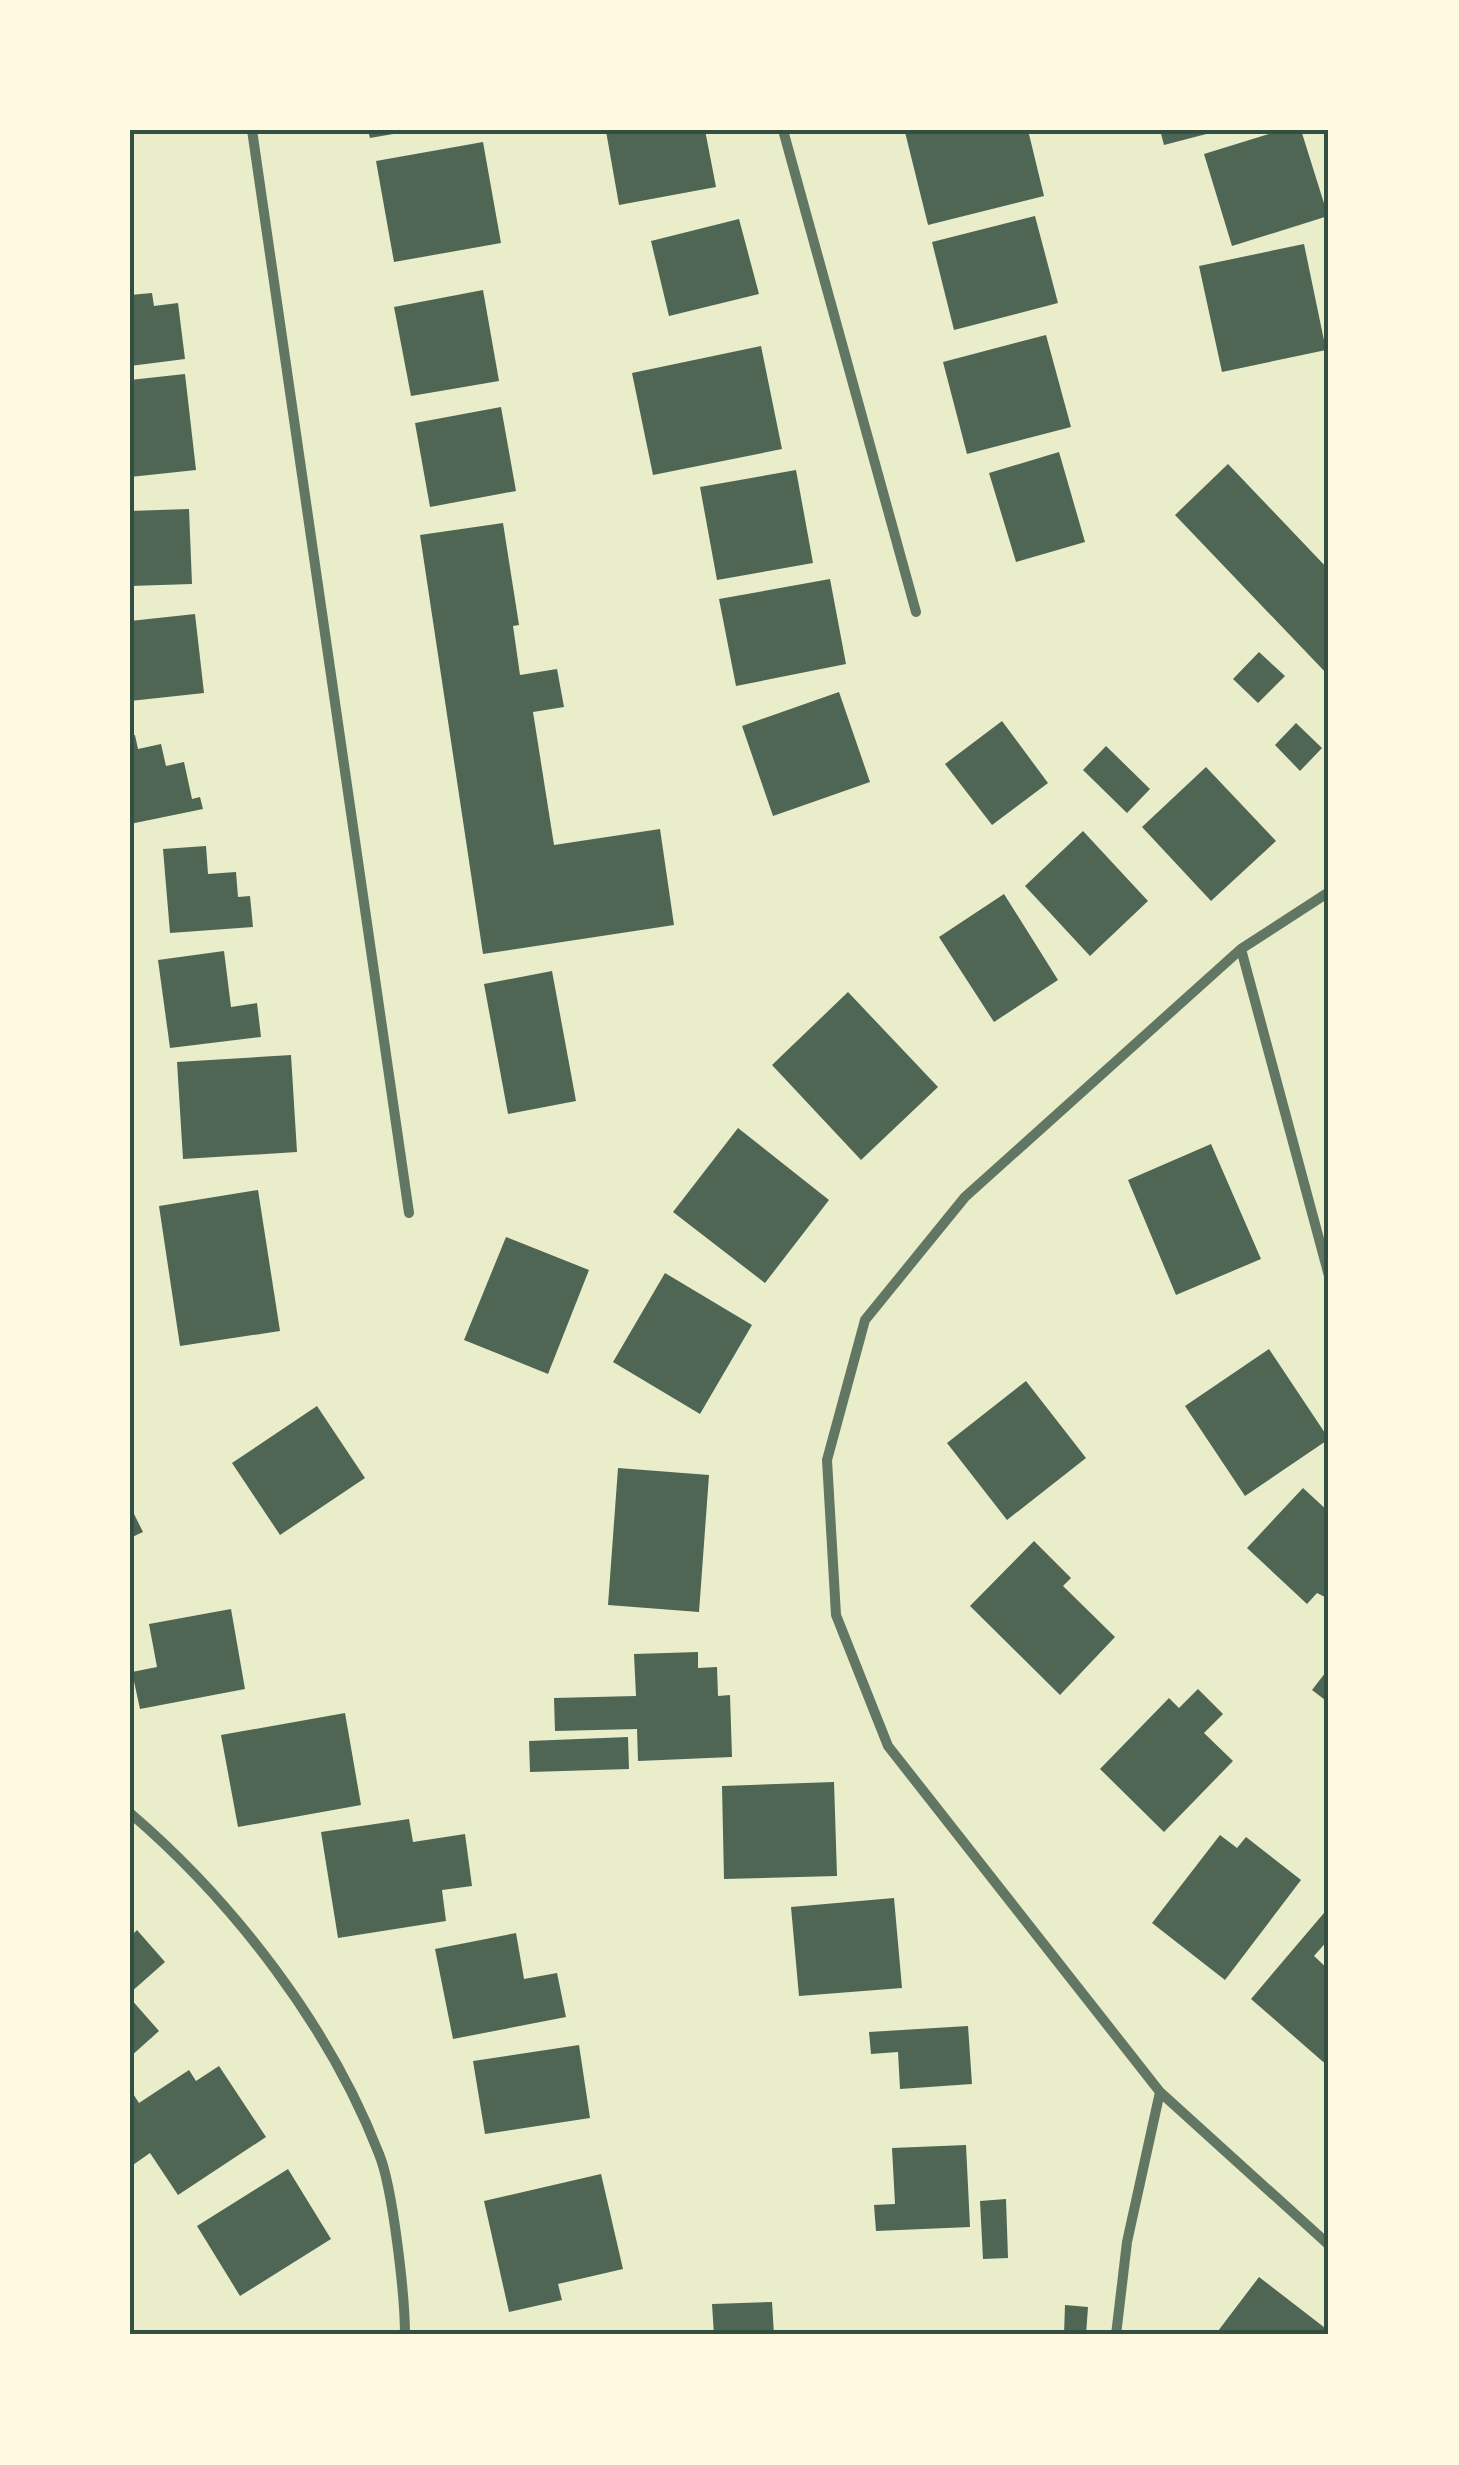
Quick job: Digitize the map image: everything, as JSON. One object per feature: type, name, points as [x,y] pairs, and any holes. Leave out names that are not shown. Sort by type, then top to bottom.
[{"type":"street","points":[[252,130],[409,1213]]},
{"type":"street","points":[[782,130],[916,612]]},
{"type":"street","points":[[1329,892],[1242,949],[965,1197],[865,1320],[827,1460],[836,1614],[888,1746],[1160,2092],[1329,2245]]},
{"type":"street","points":[[1242,949],[1329,1276]]},
{"type":"street","points":[[130,1814],[181,1856],[315,2022],[381,2158],[405,2335]]},
{"type":"street","points":[[1116,2335],[1127,2242],[1160,2092]]},
{"type":"building","points":[[368,130],[405,130],[405,132],[370,138]]},
{"type":"building","points":[[705,130],[716,187],[619,205],[606,131]]},
{"type":"building","points":[[1028,130],[1044,196],[928,225],[905,132]]},
{"type":"building","points":[[1160,130],[1218,130],[1218,131],[1164,145]]},
{"type":"building","points":[[1282,130],[1301,130],[1328,216],[1232,246],[1204,154]]},
{"type":"building","points":[[483,142],[501,243],[394,262],[376,161]]},
{"type":"building","points":[[1035,216],[1058,303],[954,330],[932,242]]},
{"type":"building","points":[[739,219],[759,294],[669,316],[651,241]]},
{"type":"building","points":[[1304,244],[1326,350],[1222,372],[1199,266]]},
{"type":"building","points":[[483,290],[499,381],[411,396],[394,307]]},
{"type":"building","points":[[152,293],[154,306],[178,303],[185,359],[130,366],[130,295]]},
{"type":"building","points":[[1046,335],[1071,427],[967,454],[943,362]]},
{"type":"building","points":[[761,346],[782,449],[653,475],[632,373]]},
{"type":"building","points":[[185,374],[196,470],[130,477],[130,380]]},
{"type":"building","points":[[501,407],[516,491],[430,507],[415,423]]},
{"type":"building","points":[[1059,452],[1085,542],[1016,562],[989,473]]},
{"type":"building","points":[[1228,464],[1329,570],[1329,676],[1175,515]]},
{"type":"building","points":[[796,470],[813,563],[717,580],[700,487]]},
{"type":"building","points":[[189,509],[192,584],[130,586],[130,511]]},
{"type":"building","points":[[503,523],[519,625],[513,626],[520,675],[557,669],[564,707],[533,712],[554,845],[660,829],[674,925],[483,954],[420,535]]},
{"type":"building","points":[[830,579],[846,664],[736,686],[719,599]]},
{"type":"building","points":[[195,614],[204,693],[130,701],[130,621]]},
{"type":"building","points":[[1259,652],[1285,676],[1258,703],[1233,679]]},
{"type":"building","points":[[839,692],[870,782],[773,816],[742,726]]},
{"type":"building","points":[[1002,721],[1048,783],[992,825],[945,764]]},
{"type":"building","points":[[1296,723],[1322,748],[1300,771],[1275,745]]},
{"type":"building","points":[[135,735],[138,749],[161,744],[166,766],[184,762],[192,799],[200,797],[203,809],[130,824],[130,736]]},
{"type":"building","points":[[1106,746],[1150,789],[1127,813],[1083,770]]},
{"type":"building","points":[[1206,767],[1276,841],[1211,901],[1142,827]]},
{"type":"building","points":[[1083,831],[1148,901],[1090,956],[1025,886]]},
{"type":"building","points":[[206,846],[208,874],[236,872],[238,897],[250,896],[253,927],[170,933],[163,849]]},
{"type":"building","points":[[1004,894],[1058,980],[994,1022],[939,937]]},
{"type":"building","points":[[224,951],[231,1007],[257,1003],[261,1037],[170,1048],[158,960]]},
{"type":"building","points":[[552,971],[576,1101],[508,1114],[484,984]]},
{"type":"building","points":[[848,992],[938,1087],[861,1160],[772,1065]]},
{"type":"building","points":[[291,1055],[297,1152],[183,1159],[177,1062]]},
{"type":"building","points":[[738,1128],[829,1200],[765,1283],[673,1212]]},
{"type":"building","points":[[1211,1144],[1261,1259],[1176,1295],[1128,1180]]},
{"type":"building","points":[[258,1190],[280,1331],[180,1346],[159,1206]]},
{"type":"building","points":[[506,1237],[589,1270],[548,1374],[464,1340]]},
{"type":"building","points":[[665,1273],[752,1325],[700,1414],[613,1362]]},
{"type":"building","points":[[1269,1349],[1329,1439],[1245,1496],[1185,1406]]},
{"type":"building","points":[[1026,1381],[1086,1458],[1007,1520],[947,1443]]},
{"type":"building","points":[[317,1406],[365,1478],[280,1535],[232,1463]]},
{"type":"building","points":[[618,1468],[709,1475],[699,1612],[608,1605]]},
{"type":"building","points":[[1303,1488],[1329,1512],[1329,1599],[1317,1593],[1307,1604],[1247,1548]]},
{"type":"building","points":[[130,1506],[143,1532],[130,1538]]},
{"type":"building","points":[[1034,1541],[1071,1578],[1063,1586],[1115,1637],[1060,1695],[970,1606]]},
{"type":"building","points":[[231,1609],[245,1689],[140,1709],[132,1672],[157,1667],[149,1624]]},
{"type":"building","points":[[698,1652],[698,1668],[717,1667],[718,1696],[730,1695],[732,1757],[638,1761],[637,1729],[555,1731],[554,1698],[636,1696],[634,1654]]},
{"type":"building","points":[[1329,1668],[1329,1703],[1312,1690]]},
{"type":"building","points":[[1198,1689],[1223,1714],[1204,1733],[1233,1761],[1164,1832],[1100,1769],[1169,1698],[1179,1708]]},
{"type":"building","points":[[345,1713],[361,1805],[238,1827],[221,1735]]},
{"type":"building","points":[[628,1737],[629,1769],[530,1772],[529,1741]]},
{"type":"building","points":[[834,1782],[837,1876],[724,1879],[722,1786]]},
{"type":"building","points":[[409,1819],[413,1842],[465,1834],[472,1886],[442,1890],[446,1921],[338,1938],[321,1832]]},
{"type":"building","points":[[1220,1835],[1237,1848],[1246,1837],[1301,1880],[1225,1980],[1152,1923]]},
{"type":"building","points":[[894,1898],[902,1988],[799,1996],[791,1907]]},
{"type":"building","points":[[1324,1913],[1329,1918],[1329,1939],[1314,1956],[1329,1970],[1329,2067],[1251,1999]]},
{"type":"building","points":[[137,1930],[165,1962],[130,1993],[130,1937]]},
{"type":"building","points":[[516,1933],[524,1979],[557,1973],[566,2017],[453,2039],[435,1949]]},
{"type":"building","points":[[130,1998],[159,2031],[130,2057]]},
{"type":"building","points":[[968,2026],[972,2084],[900,2089],[898,2052],[871,2054],[869,2032]]},
{"type":"building","points":[[579,2045],[590,2118],[485,2134],[473,2061]]},
{"type":"building","points":[[219,2066],[266,2137],[178,2195],[150,2153],[130,2167],[130,2089],[139,2103],[189,2070],[196,2081]]},
{"type":"building","points":[[966,2145],[970,2227],[876,2231],[874,2205],[895,2204],[892,2148]]},
{"type":"building","points":[[288,2169],[331,2239],[240,2296],[197,2226]]},
{"type":"building","points":[[601,2174],[623,2269],[558,2284],[562,2300],[509,2312],[484,2201]]},
{"type":"building","points":[[1006,2199],[1008,2258],[983,2259],[980,2201]]},
{"type":"building","points":[[1259,2277],[1329,2331],[1329,2335],[1215,2335]]},
{"type":"building","points":[[772,2302],[774,2335],[714,2335],[712,2304]]},
{"type":"building","points":[[1065,2305],[1088,2307],[1086,2335],[1064,2335]]}]
